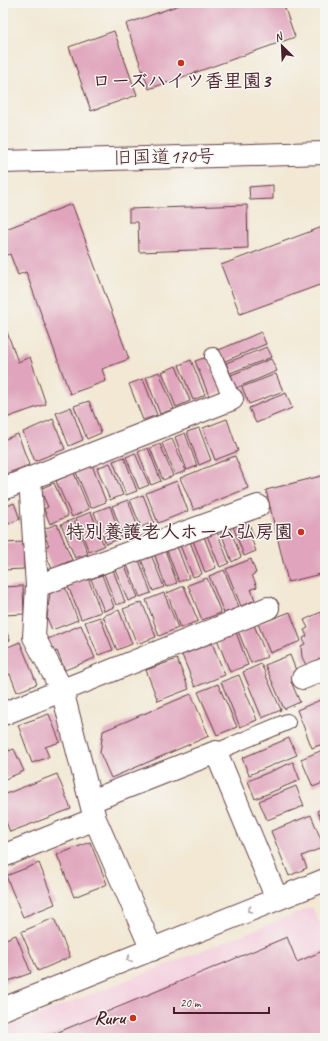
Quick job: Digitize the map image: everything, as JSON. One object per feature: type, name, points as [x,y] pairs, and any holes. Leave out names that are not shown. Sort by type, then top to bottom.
[{"type":"main road","name":"旧国道170号","points":[[3,162],[325,153]]},
{"type":"main road","points":[[3,489],[232,399]]},
{"type":"main road","points":[[30,479],[37,586],[34,638],[62,690],[93,810],[152,950]]},
{"type":"main road","points":[[37,586],[258,506]]},
{"type":"main road","points":[[3,714],[268,608]]},
{"type":"main road","points":[[303,678],[325,669]]},
{"type":"main road","points":[[3,856],[93,810],[216,752],[277,899]]},
{"type":"main road","points":[[3,1009],[325,880]]},
{"type":"lane","points":[[213,356],[232,399]]},
{"type":"lane","points":[[216,752],[287,722]]},
{"type":"shaded area","points":[[312,907],[325,933],[325,1038],[3,1038],[3,1029]]},
{"type":"building","name":"ローズハイツ香里園3","points":[[185,3],[283,3],[295,37],[149,89],[126,24]]},
{"type":"building","points":[[114,31],[137,95],[91,111],[69,47]]},
{"type":"building","points":[[273,185],[273,199],[250,200],[249,187]]},
{"type":"building","points":[[72,204],[129,359],[102,369],[106,381],[70,394],[26,272],[18,275],[10,254],[3,256],[3,230]]},
{"type":"building","points":[[247,205],[248,248],[139,252],[138,222],[129,222],[129,209]]},
{"type":"building","points":[[325,226],[325,283],[240,314],[221,265]]},
{"type":"building","points":[[3,321],[18,362],[30,357],[46,404],[3,419]]},
{"type":"building","points":[[261,332],[266,344],[225,361],[219,350]]},
{"type":"building","points":[[267,347],[272,357],[230,373],[226,363]]},
{"type":"building","points":[[207,357],[221,392],[209,396],[195,361]]},
{"type":"building","points":[[271,359],[277,371],[236,388],[231,375]]},
{"type":"building","points":[[191,360],[205,395],[193,400],[179,365]]},
{"type":"building","points":[[176,366],[190,401],[176,407],[162,372]]},
{"type":"building","points":[[159,372],[174,409],[160,414],[146,377]]},
{"type":"building","points":[[276,374],[283,391],[249,404],[242,387]]},
{"type":"building","points":[[143,379],[157,415],[143,420],[129,384]]},
{"type":"building","points":[[286,393],[292,408],[256,423],[249,408]]},
{"type":"building","points":[[89,401],[101,433],[87,439],[74,406]]},
{"type":"building","points":[[71,407],[83,440],[69,446],[56,413]]},
{"type":"building","points":[[53,419],[65,449],[35,461],[23,432]]},
{"type":"building","points":[[227,419],[238,451],[215,460],[203,428]]},
{"type":"building","points":[[199,428],[211,460],[199,465],[187,432]]},
{"type":"building","points":[[185,433],[197,466],[187,470],[175,437]]},
{"type":"building","points":[[18,434],[29,465],[3,475],[3,440]]},
{"type":"building","points":[[172,439],[186,471],[175,475],[162,443]]},
{"type":"building","points":[[160,444],[173,476],[163,480],[150,448]]},
{"type":"building","points":[[148,448],[161,481],[151,485],[138,452]]},
{"type":"building","points":[[135,453],[149,485],[139,489],[126,457]]},
{"type":"building","points":[[235,456],[248,488],[194,510],[180,478]]},
{"type":"building","points":[[124,457],[137,491],[126,495],[113,461]]},
{"type":"building","points":[[110,463],[123,495],[110,500],[97,468]]},
{"type":"building","points":[[92,465],[106,502],[91,508],[76,472]]},
{"type":"building","points":[[74,473],[89,509],[72,517],[56,481]]},
{"type":"building","name":"特別養護老人ホーム弘房園","points":[[325,475],[325,573],[288,582],[266,490]]},
{"type":"building","points":[[177,481],[188,511],[158,523],[146,493]]},
{"type":"building","points":[[54,483],[68,516],[50,524],[44,509],[48,507],[40,489]]},
{"type":"building","points":[[143,495],[154,522],[141,527],[130,500]]},
{"type":"building","points":[[128,500],[139,530],[123,535],[112,506]]},
{"type":"building","points":[[14,503],[20,519],[3,526],[3,508]]},
{"type":"building","points":[[110,506],[121,538],[106,544],[94,512]]},
{"type":"building","points":[[91,512],[104,546],[89,552],[76,518]]},
{"type":"building","points":[[246,516],[254,537],[251,538],[256,551],[244,556],[231,521]]},
{"type":"building","points":[[74,519],[88,554],[75,558],[61,524]]},
{"type":"building","points":[[57,524],[72,560],[52,569],[43,548],[49,545],[45,537],[47,536],[44,529]]},
{"type":"building","points":[[228,524],[241,557],[232,562],[219,527]]},
{"type":"building","points":[[216,529],[229,563],[220,567],[206,533]]},
{"type":"building","points":[[203,534],[216,568],[205,572],[192,538]]},
{"type":"building","points":[[189,539],[202,574],[193,577],[179,543]]},
{"type":"building","points":[[24,542],[24,569],[3,570],[3,543]]},
{"type":"building","points":[[176,544],[189,578],[179,582],[166,548]]},
{"type":"building","points":[[165,550],[177,583],[166,587],[154,553]]},
{"type":"building","points":[[151,555],[164,587],[153,591],[141,559]]},
{"type":"building","points":[[251,559],[256,573],[252,575],[257,587],[251,589],[255,600],[241,606],[226,569]]},
{"type":"building","points":[[139,560],[151,593],[140,597],[127,565]]},
{"type":"building","points":[[125,566],[138,597],[128,601],[115,569]]},
{"type":"building","points":[[113,570],[125,602],[116,605],[104,574]]},
{"type":"building","points":[[224,570],[239,607],[224,613],[209,576]]},
{"type":"building","points":[[102,575],[114,607],[104,611],[91,579]]},
{"type":"building","points":[[88,578],[101,612],[81,619],[68,586]]},
{"type":"building","points":[[207,578],[221,613],[202,620],[188,585]]},
{"type":"building","points":[[23,586],[24,614],[3,615],[3,587]]},
{"type":"building","points":[[184,586],[198,621],[180,628],[167,593]]},
{"type":"building","points":[[65,587],[78,620],[52,630],[47,618],[50,593]]},
{"type":"building","points":[[164,593],[178,628],[159,636],[146,600]]},
{"type":"building","points":[[142,602],[156,637],[137,644],[123,609]]},
{"type":"building","points":[[119,610],[132,644],[117,650],[103,616]]},
{"type":"building","points":[[290,612],[301,641],[270,653],[258,624]]},
{"type":"building","points":[[321,612],[325,622],[325,656],[306,665],[302,657],[301,646],[305,644],[303,638],[307,636],[304,630],[308,628],[304,620]]},
{"type":"building","points":[[100,617],[113,650],[98,655],[85,622]]},
{"type":"building","points":[[3,624],[10,640],[3,643]]},
{"type":"building","points":[[81,625],[95,658],[65,670],[57,651],[54,652],[48,639]]},
{"type":"building","points":[[254,625],[267,657],[251,663],[238,631]]},
{"type":"building","points":[[236,632],[248,665],[230,672],[217,639]]},
{"type":"building","points":[[20,642],[37,684],[17,692],[10,674],[3,677],[3,649]]},
{"type":"building","points":[[212,643],[225,675],[195,687],[182,655]]},
{"type":"building","points":[[290,655],[299,678],[291,682],[300,702],[284,709],[265,665]]},
{"type":"building","points":[[177,659],[189,689],[158,701],[146,670]]},
{"type":"building","points":[[261,664],[281,710],[262,718],[243,672]]},
{"type":"building","points":[[239,675],[257,720],[240,727],[221,682]]},
{"type":"building","points":[[218,684],[237,727],[217,735],[198,692]]},
{"type":"building","points":[[191,694],[209,736],[111,778],[100,753],[103,731]]},
{"type":"building","points":[[325,698],[325,743],[312,748],[297,710]]},
{"type":"building","points":[[49,714],[60,742],[45,747],[49,757],[32,763],[18,725]]},
{"type":"building","points":[[3,738],[9,751],[14,749],[24,771],[3,780]]},
{"type":"building","points":[[289,738],[297,755],[249,775],[242,758]]},
{"type":"building","points":[[325,749],[325,782],[313,787],[301,759]]},
{"type":"building","points":[[293,762],[300,780],[255,799],[248,781]]},
{"type":"building","points":[[57,774],[71,809],[10,832],[3,814],[3,795]]},
{"type":"building","points":[[296,786],[304,806],[267,820],[259,801]]},
{"type":"building","points":[[325,807],[325,828],[317,811]]},
{"type":"building","points":[[311,815],[324,847],[302,856],[307,868],[289,876],[271,831]]},
{"type":"building","points":[[90,842],[107,884],[74,897],[57,855]]},
{"type":"building","points":[[39,863],[55,904],[23,917],[6,876]]},
{"type":"building","points":[[54,918],[70,957],[38,971],[21,932]]},
{"type":"building","points":[[16,935],[31,973],[3,983],[3,940]]},
{"type":"building","points":[[287,937],[297,962],[325,950],[325,1038],[44,1038]]},
{"type":"place","name":"ローズハイツ香里園3","points":[[181,63]]},
{"type":"place","name":"特別養護老人ホーム弘房園","points":[[301,532]]},
{"type":"place","name":"Ruru","points":[[133,1018]]}]
